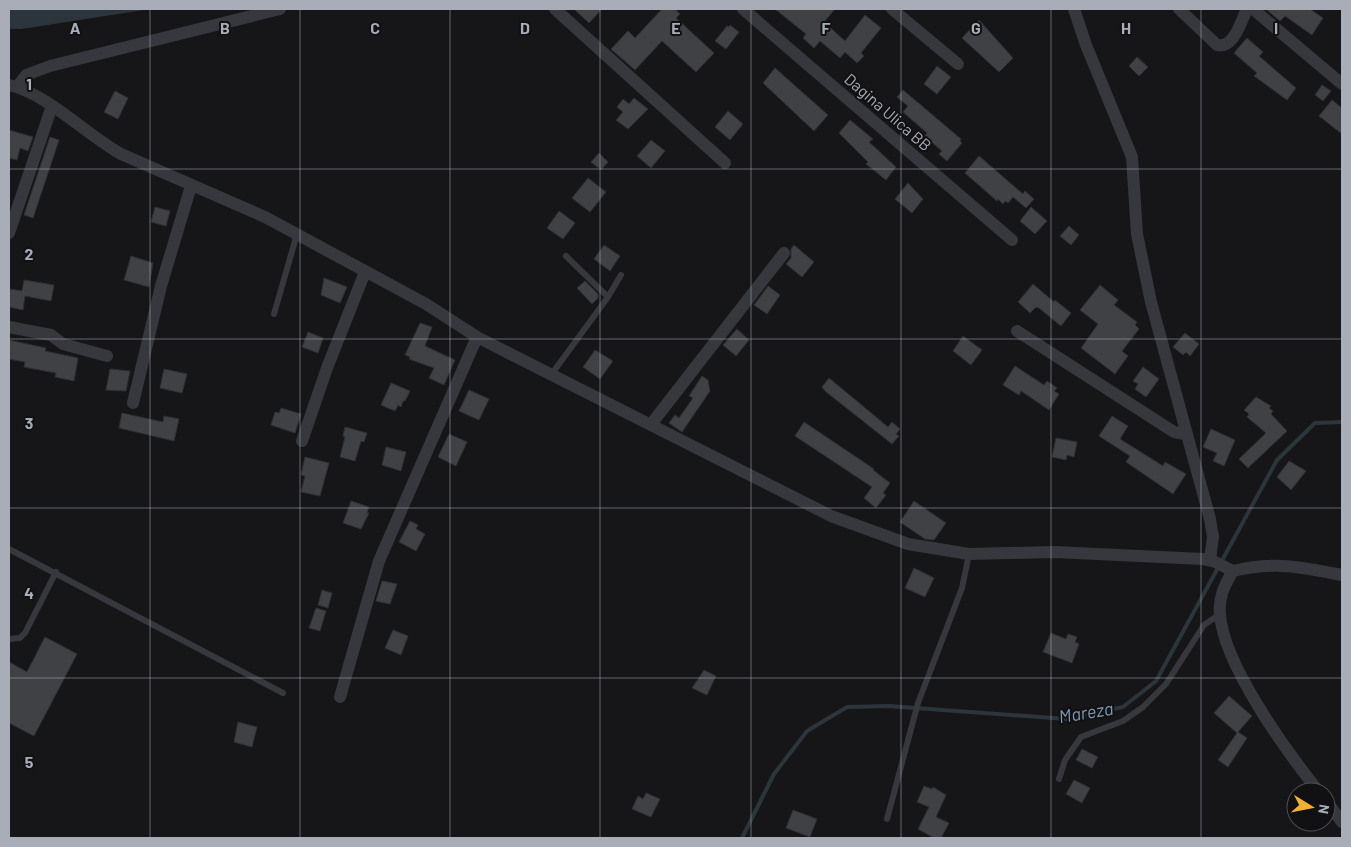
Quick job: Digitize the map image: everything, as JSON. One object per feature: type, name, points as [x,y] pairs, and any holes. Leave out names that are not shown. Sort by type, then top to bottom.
[{"type":"street","points":[[280,9],[50,66],[26,76],[13,86],[52,106],[102,144],[191,186],[266,217],[426,304],[477,337],[652,423],[831,516],[908,544],[969,554],[1055,552],[1220,565],[1283,564],[1342,575]]},
{"type":"street","points":[[555,9],[725,163]]},
{"type":"street","name":"Dagina Ulica BB","points":[[744,9],[1012,240]]},
{"type":"street","points":[[892,9],[958,64]]},
{"type":"street","points":[[1074,9],[1086,45],[1132,157],[1137,234],[1151,302],[1210,519],[1212,538],[1220,565],[1223,590],[1220,614],[1225,638],[1237,666],[1259,707],[1312,782]]},
{"type":"street","points":[[1179,9],[1217,45],[1224,46],[1231,42],[1248,9]]},
{"type":"street","points":[[1253,9],[1342,84]]},
{"type":"street","points":[[9,233],[52,106]]},
{"type":"street","points":[[133,403],[161,286],[191,186]]},
{"type":"street","points":[[652,423],[784,252]]},
{"type":"street","points":[[302,442],[330,359],[365,272]]},
{"type":"street","points":[[9,327],[50,335],[63,344],[108,356]]},
{"type":"street","points":[[1017,331],[1174,432],[1186,434]]},
{"type":"street","points":[[340,697],[379,561],[477,337]]},
{"type":"lane","points":[[274,314],[297,234]]},
{"type":"lane","points":[[566,256],[608,296]]},
{"type":"lane","points":[[551,375],[621,275]]},
{"type":"lane","points":[[9,549],[56,572],[283,693]]},
{"type":"lane","points":[[887,819],[918,703],[962,588],[969,554]]},
{"type":"lane","points":[[9,638],[20,638],[26,633],[56,572]]},
{"type":"lane","points":[[1059,779],[1065,760],[1081,737],[1123,721],[1143,707],[1166,684],[1204,625],[1220,614]]},
{"type":"shaded area","points":[[9,9],[150,9],[22,29],[9,29]]},
{"type":"building","points":[[574,9],[602,9],[589,23]]},
{"type":"building","points":[[662,9],[675,9],[680,14],[676,18],[714,53],[696,72],[662,41],[635,70],[611,49],[628,31],[635,38]]},
{"type":"building","points":[[775,9],[835,9],[824,22],[845,41],[865,15],[881,28],[861,53],[864,56],[857,63],[845,52],[840,58],[820,41],[814,48],[803,38],[806,34]]},
{"type":"building","points":[[1266,9],[1310,9],[1323,18],[1312,35],[1285,16],[1280,21]]},
{"type":"building","points":[[979,20],[1013,58],[999,72],[962,38]]},
{"type":"building","points":[[730,25],[739,32],[726,49],[715,41],[727,26],[729,27]]},
{"type":"building","points":[[1247,38],[1263,52],[1259,56],[1296,88],[1287,100],[1254,76],[1257,73],[1234,53]]},
{"type":"building","points":[[1137,57],[1148,67],[1139,76],[1129,66]]},
{"type":"building","points":[[937,66],[951,77],[937,94],[924,84]]},
{"type":"building","points":[[775,68],[828,115],[814,131],[763,83]]},
{"type":"building","points":[[1322,85],[1331,91],[1323,101],[1315,95]]},
{"type":"building","points":[[903,90],[961,139],[962,143],[947,161],[939,154],[942,151],[925,136],[927,133],[903,112],[908,106],[897,97]]},
{"type":"building","points":[[115,91],[128,98],[118,119],[104,112]]},
{"type":"building","points":[[634,98],[648,109],[628,129],[616,120],[623,112],[617,107],[623,99],[629,104]]},
{"type":"building","points":[[1332,100],[1342,108],[1342,134],[1319,116]]},
{"type":"building","points":[[728,111],[743,124],[730,140],[715,127]]},
{"type":"building","points":[[850,120],[873,139],[869,142],[896,167],[886,180],[866,164],[868,162],[839,133]]},
{"type":"building","points":[[9,130],[33,137],[28,151],[20,148],[17,160],[9,158]]},
{"type":"building","points":[[50,137],[59,140],[33,218],[24,215]]},
{"type":"building","points":[[651,140],[665,151],[651,168],[637,156]]},
{"type":"building","points":[[599,153],[608,162],[601,170],[591,162]]},
{"type":"building","points":[[979,156],[1023,194],[1025,191],[1034,199],[1026,208],[1013,197],[1008,203],[1005,201],[1003,204],[998,199],[997,201],[965,173]]},
{"type":"building","points":[[588,178],[606,192],[590,212],[572,198]]},
{"type":"building","points":[[908,183],[923,199],[912,213],[895,199]]},
{"type":"building","points":[[155,207],[170,211],[166,226],[151,222]]},
{"type":"building","points":[[1031,207],[1047,221],[1035,234],[1020,221]]},
{"type":"building","points":[[559,211],[575,223],[563,239],[547,228]]},
{"type":"building","points":[[1069,226],[1079,235],[1071,245],[1060,236]]},
{"type":"building","points":[[604,245],[620,256],[610,271],[594,259]]},
{"type":"building","points":[[794,245],[814,262],[802,277],[786,264],[791,258],[791,249]]},
{"type":"building","points":[[131,256],[153,263],[149,287],[124,280]]},
{"type":"building","points":[[324,278],[347,287],[340,303],[321,295]]},
{"type":"building","points":[[24,280],[54,285],[51,301],[25,296],[23,310],[9,307],[10,289],[22,291]]},
{"type":"building","points":[[585,281],[598,294],[598,298],[592,304],[577,288]]},
{"type":"building","points":[[1033,284],[1054,302],[1055,300],[1071,313],[1061,326],[1039,308],[1036,307],[1030,313],[1018,302]]},
{"type":"building","points":[[1100,285],[1118,300],[1114,305],[1137,322],[1135,325],[1139,329],[1122,351],[1128,356],[1115,374],[1081,348],[1098,324],[1080,310]]},
{"type":"building","points":[[768,286],[780,295],[767,314],[754,305]]},
{"type":"building","points":[[420,323],[432,327],[425,346],[455,360],[444,385],[429,378],[434,368],[409,359],[410,357],[405,355]]},
{"type":"building","points":[[737,329],[749,340],[736,356],[723,345]]},
{"type":"building","points":[[308,332],[323,338],[318,353],[302,347]]},
{"type":"building","points":[[1185,333],[1199,344],[1190,356],[1186,352],[1183,355],[1173,347]]},
{"type":"building","points":[[963,336],[982,350],[971,365],[953,351]]},
{"type":"building","points":[[9,340],[46,348],[45,351],[78,358],[74,381],[55,377],[56,373],[24,367],[25,362],[9,359]]},
{"type":"building","points":[[595,350],[613,361],[600,379],[583,367]]},
{"type":"building","points":[[1015,366],[1044,385],[1047,381],[1057,388],[1054,391],[1059,394],[1049,410],[1021,391],[1019,395],[1003,385]]},
{"type":"building","points":[[1143,367],[1159,379],[1146,397],[1135,389],[1138,384],[1133,381]]},
{"type":"building","points":[[110,369],[130,371],[126,391],[106,390]]},
{"type":"building","points":[[164,369],[187,374],[182,393],[160,388]]},
{"type":"building","points":[[702,376],[708,380],[710,391],[682,432],[669,423],[675,415],[679,418],[693,398],[689,396]]},
{"type":"building","points":[[829,378],[888,427],[892,422],[900,429],[896,434],[899,436],[892,444],[825,391],[822,387]]},
{"type":"building","points":[[391,383],[410,391],[401,407],[398,405],[395,411],[381,405]]},
{"type":"building","points":[[469,390],[489,399],[479,420],[459,411]]},
{"type":"building","points":[[1256,397],[1271,406],[1269,408],[1273,411],[1271,414],[1287,431],[1248,468],[1239,459],[1266,433],[1247,417],[1249,414],[1244,410]]},
{"type":"building","points":[[281,408],[301,414],[295,433],[271,425],[275,412],[279,413]]},
{"type":"building","points":[[122,413],[163,422],[164,416],[179,419],[174,441],[119,428]]},
{"type":"building","points":[[1112,416],[1128,426],[1120,439],[1163,466],[1165,462],[1186,474],[1173,494],[1126,462],[1130,456],[1099,436]]},
{"type":"building","points":[[804,422],[874,469],[890,483],[883,493],[886,495],[876,508],[864,498],[872,487],[795,436]]},
{"type":"building","points":[[345,427],[367,433],[364,442],[361,441],[355,461],[340,457],[345,437],[343,436]]},
{"type":"building","points":[[1211,429],[1235,440],[1224,466],[1213,461],[1217,453],[1203,447]]},
{"type":"building","points":[[449,434],[467,442],[456,466],[438,457]]},
{"type":"building","points":[[1056,438],[1077,442],[1074,457],[1067,455],[1066,460],[1052,457]]},
{"type":"building","points":[[386,447],[406,452],[401,471],[382,465]]},
{"type":"building","points":[[305,457],[329,463],[320,496],[301,492],[305,476],[301,475]]},
{"type":"building","points":[[1289,461],[1306,471],[1291,490],[1277,477]]},
{"type":"building","points":[[351,501],[369,507],[367,513],[369,513],[361,529],[343,523]]},
{"type":"building","points":[[914,501],[946,523],[934,540],[925,539],[900,522]]},
{"type":"building","points":[[410,521],[418,525],[416,529],[425,534],[416,551],[399,542]]},
{"type":"building","points":[[914,568],[934,578],[925,597],[905,588]]},
{"type":"building","points":[[382,581],[397,584],[390,604],[376,601]]},
{"type":"building","points":[[322,590],[332,593],[328,608],[318,605]]},
{"type":"building","points":[[316,608],[326,611],[320,631],[309,628]]},
{"type":"building","points":[[393,630],[408,636],[401,655],[385,648]]},
{"type":"building","points":[[1051,633],[1066,639],[1068,634],[1077,637],[1075,642],[1079,644],[1072,663],[1043,652]]},
{"type":"building","points":[[45,637],[77,654],[34,736],[9,723],[9,662],[27,672]]},
{"type":"building","points":[[704,670],[716,676],[707,695],[692,688]]},
{"type":"building","points":[[1229,696],[1252,716],[1238,732],[1247,738],[1228,767],[1218,760],[1237,733],[1214,713]]},
{"type":"building","points":[[238,722],[257,727],[252,747],[234,742]]},
{"type":"building","points":[[1082,749],[1098,757],[1092,768],[1076,760]]},
{"type":"building","points":[[1074,780],[1090,788],[1082,803],[1066,794]]},
{"type":"building","points":[[924,786],[932,789],[933,787],[946,795],[936,817],[949,823],[941,838],[934,838],[918,829],[929,807],[917,802]]},
{"type":"building","points":[[646,793],[660,799],[651,817],[632,809],[638,796],[643,799]]},
{"type":"building","points":[[793,810],[817,819],[810,837],[786,828]]},
{"type":"waterway","name":"Mareza","points":[[742,838],[774,774],[807,731],[847,707],[888,706],[1066,719],[1123,707],[1156,681],[1277,460],[1315,423],[1342,422]]}]
